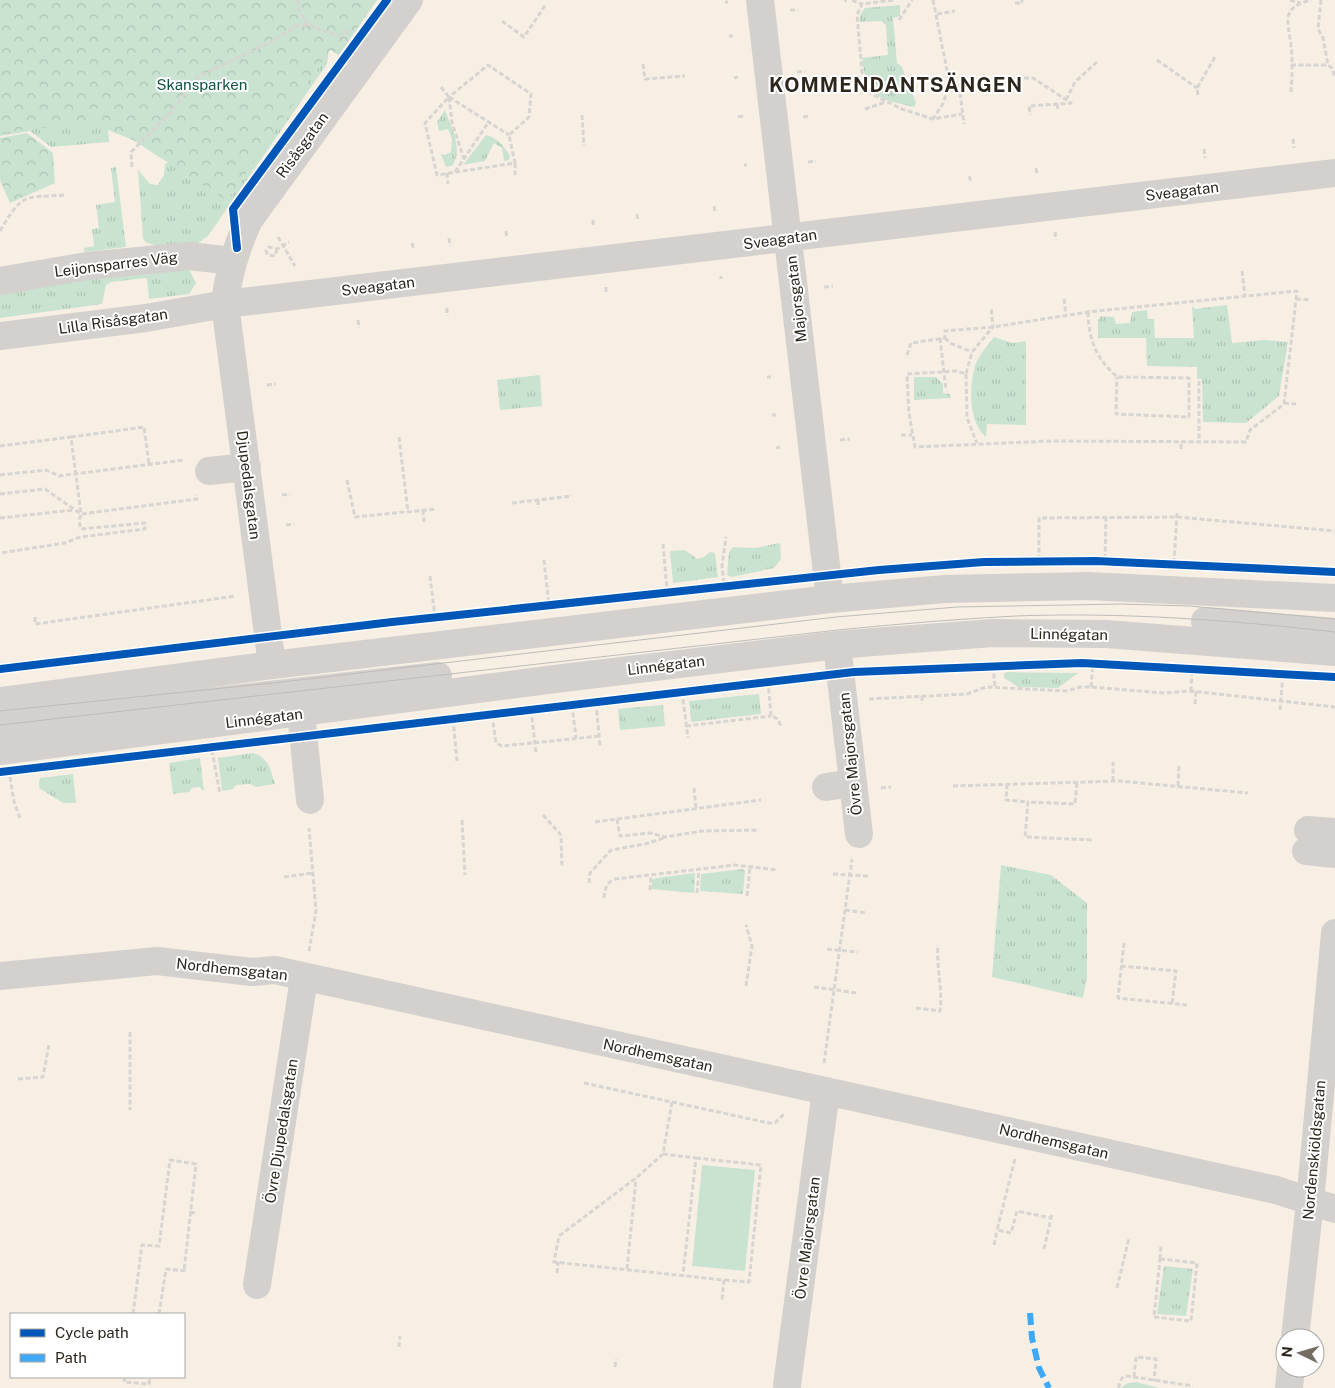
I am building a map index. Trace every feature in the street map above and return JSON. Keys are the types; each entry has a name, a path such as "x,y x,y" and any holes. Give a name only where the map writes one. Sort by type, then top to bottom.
{"street":[{"name":"Risåsgatan","path":"226,304 227,278 249,220 409,0"},
{"name":"Majorsgatan","path":"760,0 830,599"},
{"name":"Sveagatan","path":"226,304 1335,173"},
{"name":"Leijonsparres Väg","path":"0,281 87,266 189,256 233,261"},
{"name":"Lilla Risåsgatan","path":"0,336 146,318 226,304"},
{"name":"Djupedalsgatan","path":"226,304 272,665"},
{"path":"198,474 247,467"},
{"path":"0,701 272,665 830,599 946,589 1088,586 1335,598"},
{"path":"0,711 282,682 836,617 948,608 1122,604 1189,606 1335,619"},
{"path":"0,725 914,623 1018,616 1122,616 1335,632"},
{"name":"Linnégatan","path":"4,761 301,713 563,678 837,645 993,633 1106,634 1335,652"},
{"name":"Övre Majorsgatan","path":"837,645 859,834"},
{"path":"301,713 310,814"},
{"path":"826,787 853,783"},
{"path":"1335,832 1307,841 1335,854"},
{"name":"Nordenskiöldsgatan","path":"1297,1328 1323,1205 1335,933"},
{"name":"Nordhemsgatan","path":"0,976 157,961 252,972 306,965 824,1081 1276,1190 1323,1205"},
{"name":"Övre Djupedalsgatan","path":"257,1285 306,965"},
{"name":"Övre Majorsgatan","path":"787,1385 824,1081"}],"path":[{"path":"298,0 298,9 308,26"},
{"path":"852,0 861,2 893,0"},
{"path":"899,20 912,0"},
{"path":"933,0 949,80 944,102 933,119"},
{"path":"1016,3 1022,3 1022,0"},
{"path":"1290,0 1300,3"},
{"path":"1291,92 1291,44 1286,23 1292,10 1300,3 1311,0"},
{"path":"1320,0 1318,29 1323,38 1328,65 1332,68 1335,78"},
{"path":"861,2 856,18 865,83 871,94 902,109 933,119 962,114"},
{"path":"502,21 524,37 546,4"},
{"path":"790,10 798,10"},
{"path":"937,14 955,11"},
{"path":"132,166 131,152 172,111 197,77 258,48 297,26 308,26 339,36 354,27"},
{"path":"1198,95 1197,88 1215,57"},
{"path":"1157,60 1197,88"},
{"path":"1066,100 1075,82 1097,62"},
{"path":"643,64 645,79 685,76"},
{"path":"509,135 528,117 531,94 488,65 449,96 425,123 437,175 514,163"},
{"path":"1291,65 1328,65"},
{"path":"797,72 805,71"},
{"path":"1024,78 1033,78 1071,103 1073,108"},
{"path":"947,86 964,85"},
{"path":"441,87 449,96 509,135"},
{"path":"960,93 964,124"},
{"path":"449,96 452,123 464,159"},
{"path":"865,109 887,101"},
{"path":"1030,115 1029,106 1071,103"},
{"path":"1057,104 1058,109"},
{"path":"582,115 584,146"},
{"path":"802,117 810,116"},
{"path":"941,118 942,124"},
{"path":"454,172 488,123"},
{"path":"509,135 515,175"},
{"path":"1293,139 1294,148"},
{"path":"1204,149 1205,158"},
{"path":"808,162 816,161"},
{"path":"1036,168 1037,175"},
{"path":"447,173 448,184"},
{"path":"969,176 971,182"},
{"path":"0,231 15,205 26,198 65,195"},
{"path":"714,206 714,212"},
{"path":"637,214 638,221"},
{"path":"593,220 593,227"},
{"path":"506,231 507,238"},
{"path":"278,237 295,266"},
{"path":"449,238 450,246"},
{"path":"277,249 289,242"},
{"path":"412,243 414,250"},
{"path":"1242,271 1245,297"},
{"path":"824,287 833,286"},
{"path":"606,287 606,294"},
{"path":"945,338 945,331 993,327 1088,312 1297,291 1284,403"},
{"path":"1064,299 1066,316"},
{"path":"1296,299 1311,300"},
{"path":"447,308 448,316"},
{"path":"977,443 967,418 966,374 972,352 993,327 991,308"},
{"path":"1088,312 1089,335 1103,364 1117,377 1189,378 1189,417 1116,414 1117,377"},
{"path":"358,320 359,328"},
{"path":"907,355 912,343 940,338 945,338 950,343 972,352"},
{"path":"940,338 946,390"},
{"path":"966,374 957,371 906,374 912,435 915,447 977,443 1246,442 1250,430 1284,403 1296,404"},
{"path":"1198,381 1199,442"},
{"path":"267,385 276,384"},
{"path":"0,446 144,427 149,464"},
{"path":"901,435 912,435"},
{"path":"0,553 65,544 80,537 145,528 145,523 81,529 79,521 81,514 71,436"},
{"path":"399,437 408,512"},
{"path":"840,440 850,439"},
{"path":"1181,442 1181,448"},
{"path":"0,475 46,470 59,476 149,464 198,474 197,499 81,514 45,489 0,494"},
{"path":"347,480 355,517 436,509"},
{"path":"282,495 290,494"},
{"path":"512,503 572,496"},
{"path":"538,500 538,508"},
{"path":"0,518 75,510"},
{"path":"423,510 424,522"},
{"path":"1051,512 1051,518"},
{"path":"1116,512 1116,517"},
{"path":"1039,562 1039,518 1177,515 1335,530"},
{"path":"1174,564 1177,515"},
{"path":"1105,561 1106,517"},
{"path":"286,525 294,524"},
{"path":"724,587 722,566 726,537"},
{"path":"663,544 668,593"},
{"path":"544,560 549,606"},
{"path":"430,576 435,618"},
{"path":"189,596 190,602"},
{"path":"35,617 35,624 236,596"},
{"path":"109,607 111,614"},
{"path":"1091,687 1093,664"},
{"path":"993,666 995,687"},
{"path":"1190,691 1192,669"},
{"path":"1280,710 1284,673"},
{"path":"768,682 771,716"},
{"path":"867,699 967,694 986,687 1066,691 1081,687 1091,687 1164,693 1196,691 1335,707"},
{"path":"1195,704 1196,691"},
{"path":"682,692 688,738"},
{"path":"922,696 922,704"},
{"path":"596,703 600,746"},
{"path":"572,706 576,738"},
{"path":"531,710 536,752"},
{"path":"492,715 496,743 502,746 600,736"},
{"path":"686,726 771,716 778,719 781,726"},
{"path":"453,719 457,760"},
{"path":"211,746 220,794"},
{"path":"4,761 20,818"},
{"path":"1112,782 1113,762"},
{"path":"1178,786 1179,765"},
{"path":"953,786 1112,782 1248,793"},
{"path":"1007,784 1006,800 1076,804 1077,783"},
{"path":"694,788 696,809"},
{"path":"595,822 761,800"},
{"path":"1028,802 1025,836 1094,840"},
{"path":"306,965 316,911 310,814"},
{"path":"543,815 561,835 562,867"},
{"path":"617,819 620,836 650,833 665,837"},
{"path":"462,820 465,875"},
{"path":"590,883 590,873 610,850 645,844 665,837 702,831 759,830"},
{"path":"604,898 606,887 610,881 735,865 778,870"},
{"path":"747,896 750,866"},
{"path":"697,893 699,869"},
{"path":"824,1081 834,989 851,870"},
{"path":"284,877 313,873"},
{"path":"833,874 868,876"},
{"path":"650,890 651,875"},
{"path":"845,910 867,913"},
{"path":"746,925 752,946 746,986"},
{"path":"1124,943 1118,998 1187,1005"},
{"path":"916,1008 940,1011 942,998 937,972 938,945"},
{"path":"827,949 858,952"},
{"path":"1121,966 1176,972 1172,1004"},
{"path":"814,987 857,993"},
{"path":"130,1032 130,1110"},
{"path":"18,1078 43,1077 49,1045"},
{"path":"584,1083 769,1123 775,1123 784,1114"},
{"path":"663,1154 761,1164 749,1282 554,1262 559,1236 636,1178 663,1154 672,1102"},
{"path":"994,1245 1017,1151"},
{"path":"683,1275 696,1158"},
{"path":"133,1313 142,1245 159,1246 170,1160 196,1164 190,1212 186,1271 166,1269 160,1313"},
{"path":"627,1270 636,1178"},
{"path":"997,1230 1011,1233 1017,1211 1051,1216 1044,1249"},
{"path":"190,1212 196,1213"},
{"path":"1117,1288 1129,1238"},
{"path":"1160,1259 1197,1263 1191,1321 1154,1316 1161,1245"},
{"path":"557,1273 558,1262"},
{"path":"722,1300 724,1280"},
{"path":"399,1347 400,1336"},
{"path":"1134,1377 1136,1357 1156,1359 1154,1381"},
{"path":"615,1367 616,1359"},
{"path":"1118,1388 1122,1378 1127,1376 1180,1387 1193,1386"},
{"path":"125,1378 124,1382 149,1384 150,1378"}],"green space":[{"name":"Skansparken","path":"0,0 377,0 339,55 330,50 227,201 133,140 96,125 35,128 0,133"},
{"path":"900,5 900,16 893,18 897,63 902,67 916,103 914,107 876,95 867,82 862,58 888,55 886,25 881,21 860,22 860,15 865,8"},
{"path":"314,45 340,48 337,54 329,49 327,64 208,236 194,246 157,246 145,242 143,238 138,170 150,184 158,185 164,175 165,164 187,155"},
{"path":"104,74 109,142 51,147 30,131 0,136 0,98"},
{"path":"445,110 457,146 457,153 452,166 446,167 441,154 445,155 451,152 452,139 448,129 439,131 437,122"},
{"path":"27,133 53,153 55,183 10,203 0,180 0,138"},
{"path":"486,135 494,138 503,146 510,156 509,160 504,161 502,148 494,143 485,161 463,165"},
{"path":"116,167 126,247 84,252 84,248 94,246 92,229 99,228 96,205 115,202 111,168"},
{"path":"188,267 196,283 189,294 149,299 147,278 111,282 106,285 102,304 0,318 0,288"},
{"path":"1227,305 1232,343 1264,340 1288,342 1279,396 1246,423 1203,422 1202,379 1197,379 1197,367 1147,366 1146,338 1098,338 1098,320 1101,316 1114,317 1116,324 1130,323 1132,312 1147,310 1148,319 1154,319 1155,338 1194,338 1192,306 1195,309"},
{"path":"994,337 1012,343 1026,341 1026,425 987,424 986,437 980,431 973,415 971,387 977,361"},
{"path":"540,375 542,406 500,410 497,380"},
{"path":"914,377 936,377 943,384 943,393 950,394 951,398 914,400"},
{"path":"780,543 781,559 774,568 732,577 727,575 729,552 733,547 755,548"},
{"path":"685,550 697,559 704,557 710,552 715,553 718,577 673,583 670,551"},
{"path":"1004,673 1078,673 1058,688 1018,687 1004,678"},
{"path":"759,694 761,714 691,722 689,701"},
{"path":"663,705 665,726 620,730 618,709"},
{"path":"253,753 265,761 275,784 256,787 250,784 236,785 233,789 222,791 218,758"},
{"path":"200,758 204,791 199,787 192,788 189,792 173,794 169,763"},
{"path":"73,774 76,803 63,803 39,788 40,778"},
{"path":"1001,865 1051,875 1087,903 1087,976 1083,998 992,977"},
{"path":"743,869 745,871 743,894 700,891 701,874"},
{"path":"695,873 694,893 652,889 652,880 656,878"},
{"path":"702,1165 755,1170 745,1271 692,1266"},
{"path":"1164,1266 1193,1269 1186,1316 1157,1314"},
{"path":"1136,1382 1159,1388 1120,1388 1128,1383"}],"tram line":[{"path":"0,711 282,682 836,617 957,607 1122,604 1189,606 1335,619"},
{"path":"0,725 838,630 972,619 1056,615 1136,616 1256,624 1335,632"}],"marked path":[{"path":"1030,1313 1032,1338 1039,1368 1049,1388"}],"cycle path":[{"path":"237,248 233,209 387,0"},
{"path":"0,669 392,622 879,570 984,562 1096,561 1335,572"},
{"path":"0,772 854,672 1082,663 1335,677"}],"district":[{"name":"KOMMENDANTSÄNGEN","path":"896,85"}]}
